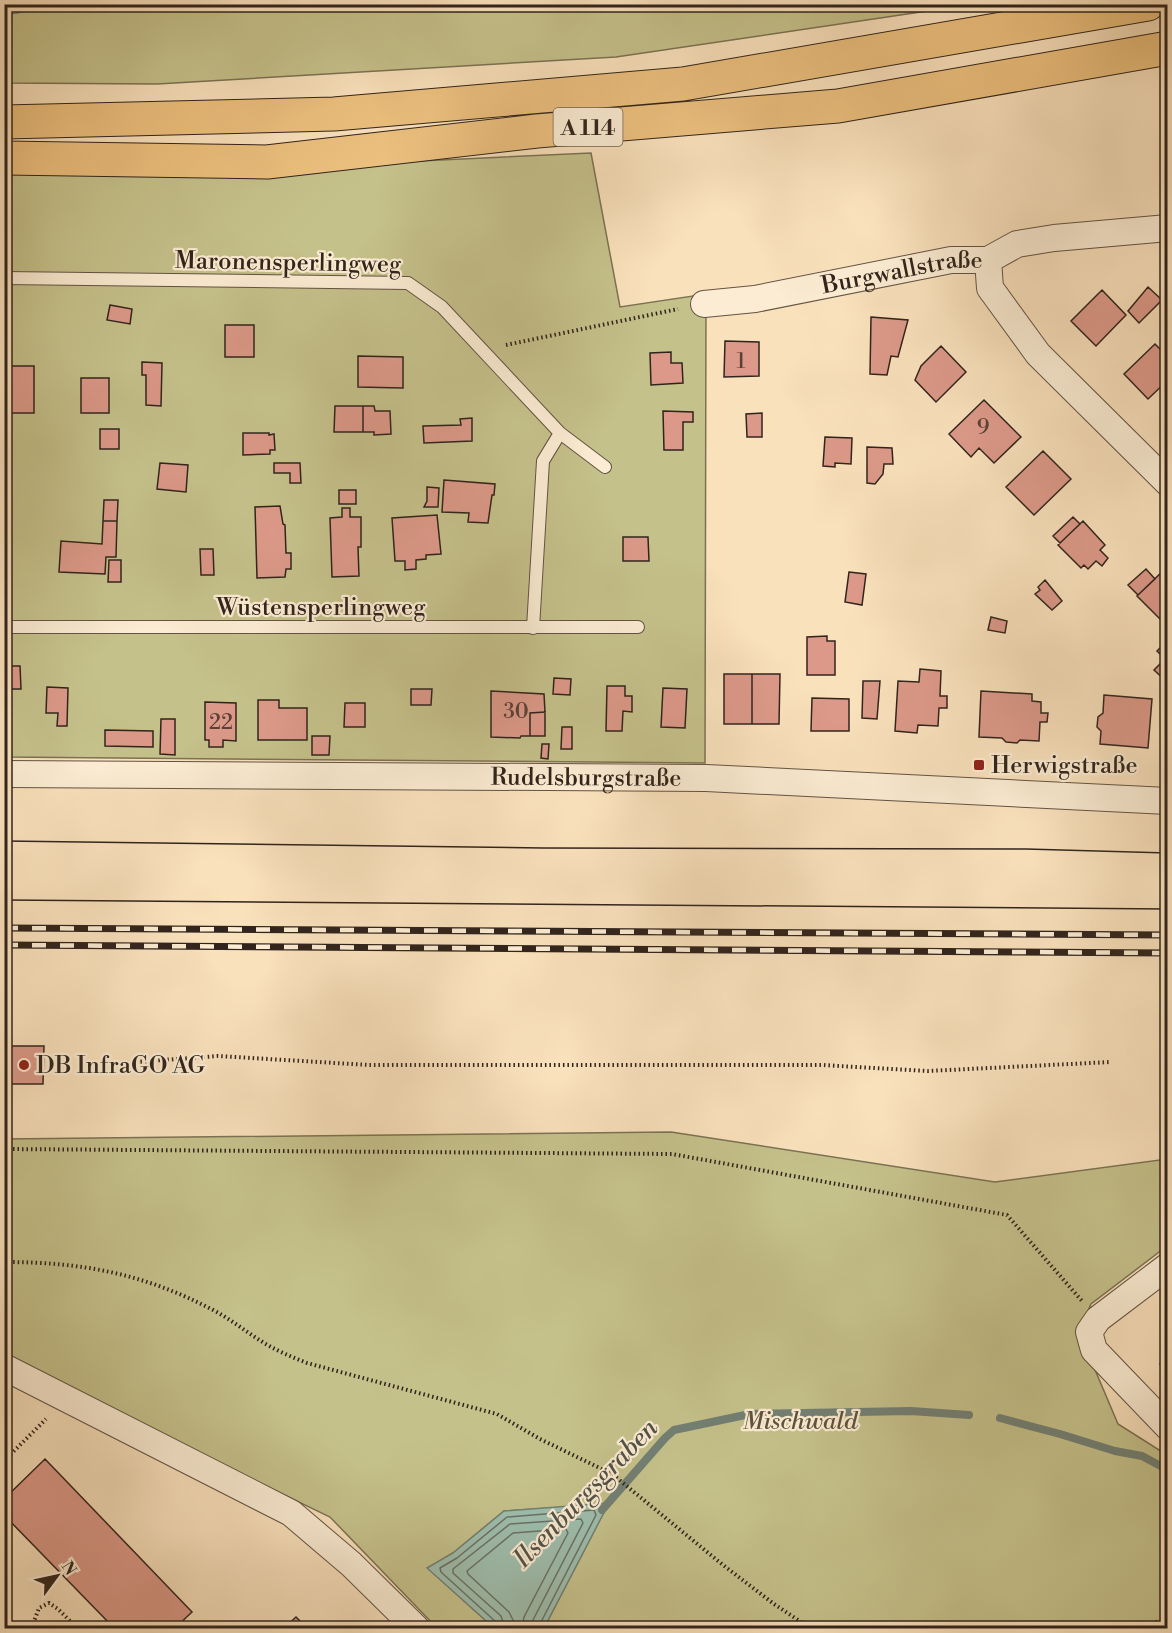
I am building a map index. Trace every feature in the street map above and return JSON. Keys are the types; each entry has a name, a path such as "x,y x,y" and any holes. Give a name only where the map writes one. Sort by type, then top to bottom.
{"highway":[{"name":"A 114","path":"4,122 334,114 683,84 1148,4"},
{"name":"A 114","path":"4,158 267,162 537,131 838,106 1167,48"}],"street":[{"name":"Burgwallstraße","path":"704,304 755,299 951,260 988,260 1017,244 1054,238 1167,228"},
{"path":"988,260 990,288 1038,354 1167,483"},
{"name":"Rudelsburgstraße","path":"4,774 706,778 1167,801"},
{"path":"1167,1266 1098,1319 1089,1332 1094,1350 1167,1427"},
{"path":"4,1367 291,1513 351,1564 416,1629"}],"lane":[{"name":"Maronensperlingweg","path":"4,278 408,283 442,308 560,433 605,467"},
{"path":"533,628 543,461 560,433"},
{"name":"Wüstensperlingweg","path":"4,627 638,627"}],"path":[{"path":"482,350 704,304"},
{"path":"109,1064 218,1056 369,1065 822,1065 928,1071 1111,1062"},
{"path":"4,1149 672,1154 1007,1215 1098,1319"},
{"path":"4,1262 49,1262 112,1271 176,1291 218,1312 277,1350 307,1363 497,1414 540,1439 612,1474 732,1571 810,1629"},
{"path":"4,1461 67,1399"},
{"path":"34,1629 33,1624 39,1608 49,1603 77,1629"},
{"path":"1138,1629 1167,1618"},
{"path":"103,1629 109,1623"}],"green space":[{"path":"64,4 968,5 616,57 157,84 5,83 4,15"},
{"path":"591,153 620,307 706,294 705,763 5,757 5,170 204,171"},
{"name":"Mischwald","path":"671,1132 995,1182 1167,1159 1167,1246 1091,1304 1079,1332 1118,1424 1167,1455 1167,1628 544,1628 608,1504 504,1511 453,1553 428,1568 494,1628 437,1628 330,1517 5,1360 4,1139"}],"water":[{"path":"5,4 64,5 5,15"},
{"path":"609,1503 544,1628 494,1628 427,1568 453,1553 504,1511"}],"building":[{"path":"1148,287 1162,300 1139,323 1128,311"},
{"path":"1102,290 1126,315 1096,346 1071,321"},
{"path":"110,305 132,309 130,324 107,320"},
{"path":"871,317 908,320 898,357 891,356 887,375 870,374"},
{"path":"225,325 254,325 254,357 225,357"},
{"path":"725,341 759,342 759,376 724,377"},
{"path":"1155,344 1168,357 1168,380 1148,399 1124,374"},
{"path":"941,346 966,372 936,402 915,380 921,366"},
{"path":"671,352 671,363 682,363 683,383 651,385 650,353"},
{"path":"358,356 403,357 403,388 358,387"},
{"path":"142,362 162,363 161,406 146,405 146,375 142,375"},
{"path":"4,366 34,366 34,413 4,413"},
{"path":"81,378 109,378 109,413 81,413"},
{"path":"984,400 1021,437 994,463 979,448 971,457 949,434"},
{"path":"335,406 363,406 363,432 334,432"},
{"path":"363,406 374,406 375,411 390,411 391,434 374,435 374,432 363,432"},
{"path":"663,411 693,412 693,422 683,422 683,450 664,450"},
{"path":"762,413 762,437 747,437 746,414"},
{"path":"472,418 472,441 424,443 423,426 461,425 460,419"},
{"path":"100,429 119,429 119,449 100,449"},
{"path":"243,433 274,434 275,450 270,450 270,454 243,455"},
{"path":"825,437 852,438 851,464 835,463 835,467 823,466"},
{"path":"867,447 892,448 893,464 884,464 883,474 875,484 867,483"},
{"path":"1043,451 1071,479 1034,515 1006,487"},
{"path":"160,463 188,465 186,492 157,489"},
{"path":"274,463 300,463 301,483 290,483 290,473 274,473"},
{"path":"444,480 495,484 488,523 468,522 469,513 442,512"},
{"path":"427,487 439,488 438,507 424,507 427,501"},
{"path":"339,490 356,490 356,504 339,504"},
{"path":"104,500 118,500 117,521 103,521"},
{"path":"280,506 285,525 286,553 291,553 291,569 286,569 285,577 257,578 255,507"},
{"path":"342,508 350,508 350,517 361,517 361,547 358,547 359,576 332,577 330,518 342,517"},
{"path":"437,515 441,554 426,555 426,559 416,560 416,569 405,570 405,561 395,561 392,518"},
{"path":"1073,517 1080,524 1060,543 1053,536"},
{"path":"103,521 117,521 116,557 106,557 105,574 59,572 61,541 102,544"},
{"path":"1083,521 1105,545 1100,550 1108,558 1102,566 1096,561 1088,569 1084,565 1081,568 1058,545"},
{"path":"623,537 648,537 649,561 623,561"},
{"path":"200,549 213,549 214,575 201,575"},
{"path":"109,560 121,560 121,582 108,582"},
{"path":"1146,569 1155,579 1138,595 1128,585"},
{"path":"1164,570 1168,573 1168,613 1161,620 1137,596"},
{"path":"849,572 866,574 862,605 845,602"},
{"path":"1045,580 1062,601 1052,610 1035,594"},
{"path":"991,617 1007,621 1005,633 988,630"},
{"path":"827,636 827,641 835,641 835,675 807,675 807,637"},
{"path":"1168,640 1168,683 1154,670 1165,659 1157,651"},
{"path":"9,666 20,666 21,689 10,689"},
{"path":"920,669 941,671 940,696 947,696 947,708 939,708 938,726 918,725 917,733 895,731 898,681 919,682"},
{"path":"724,674 752,674 752,724 724,724"},
{"path":"752,674 780,674 779,724 752,724"},
{"path":"554,678 571,679 570,695 553,694"},
{"path":"863,681 880,681 877,719 862,718"},
{"path":"607,686 625,686 625,696 632,696 632,712 623,711 622,731 606,731"},
{"path":"47,687 68,688 67,726 57,726 58,713 46,713"},
{"path":"663,688 687,689 685,728 661,727"},
{"path":"411,689 432,689 431,705 411,705"},
{"path":"491,691 544,694 545,712 530,713 530,736 491,737"},
{"path":"981,691 1032,694 1032,701 1041,702 1041,713 1048,713 1047,722 1040,722 1039,741 1020,740 1017,743 1006,742 1002,738 979,737"},
{"path":"1104,695 1152,699 1148,748 1100,744 1101,731 1097,727 1098,717 1103,713"},
{"path":"812,698 849,699 849,731 811,731"},
{"path":"258,700 279,700 279,708 307,708 307,740 258,740"},
{"path":"205,702 236,703 236,741 223,740 223,747 209,747 209,740 205,740"},
{"path":"345,703 365,703 365,727 344,727"},
{"path":"545,712 545,736 530,736 530,713"},
{"path":"161,719 175,719 175,755 160,754"},
{"path":"562,727 572,727 572,749 561,749"},
{"path":"105,730 153,731 153,747 105,746"},
{"path":"312,736 330,736 329,755 312,755"},
{"path":"542,744 549,744 548,759 541,758"},
{"name":"DB InfraGO AG","path":"4,1046 44,1046 43,1084 4,1084"},
{"path":"1168,1358 1168,1374 1160,1364"},
{"path":"45,1459 192,1612 175,1628 114,1628 4,1515 4,1499"},
{"path":"296,1617 307,1628 284,1628"}],"waterway":[{"name":"Ilsenburgsgraben","path":"602,1510 674,1430 750,1414 911,1411 969,1415"},
{"name":"Ilsenburgsgraben","path":"1000,1418 1115,1451 1142,1456 1168,1470"}],"tram line":[{"path":"4,841 543,848 1026,849 1168,853"},
{"path":"4,900 1168,909"}],"railway":[{"path":"4,928 1168,935"},
{"path":"4,945 1168,953"}],"place":[{"name":"Herwigstraße","path":"979,765"},
{"name":"DB InfraGO AG","path":"24,1065"}]}
